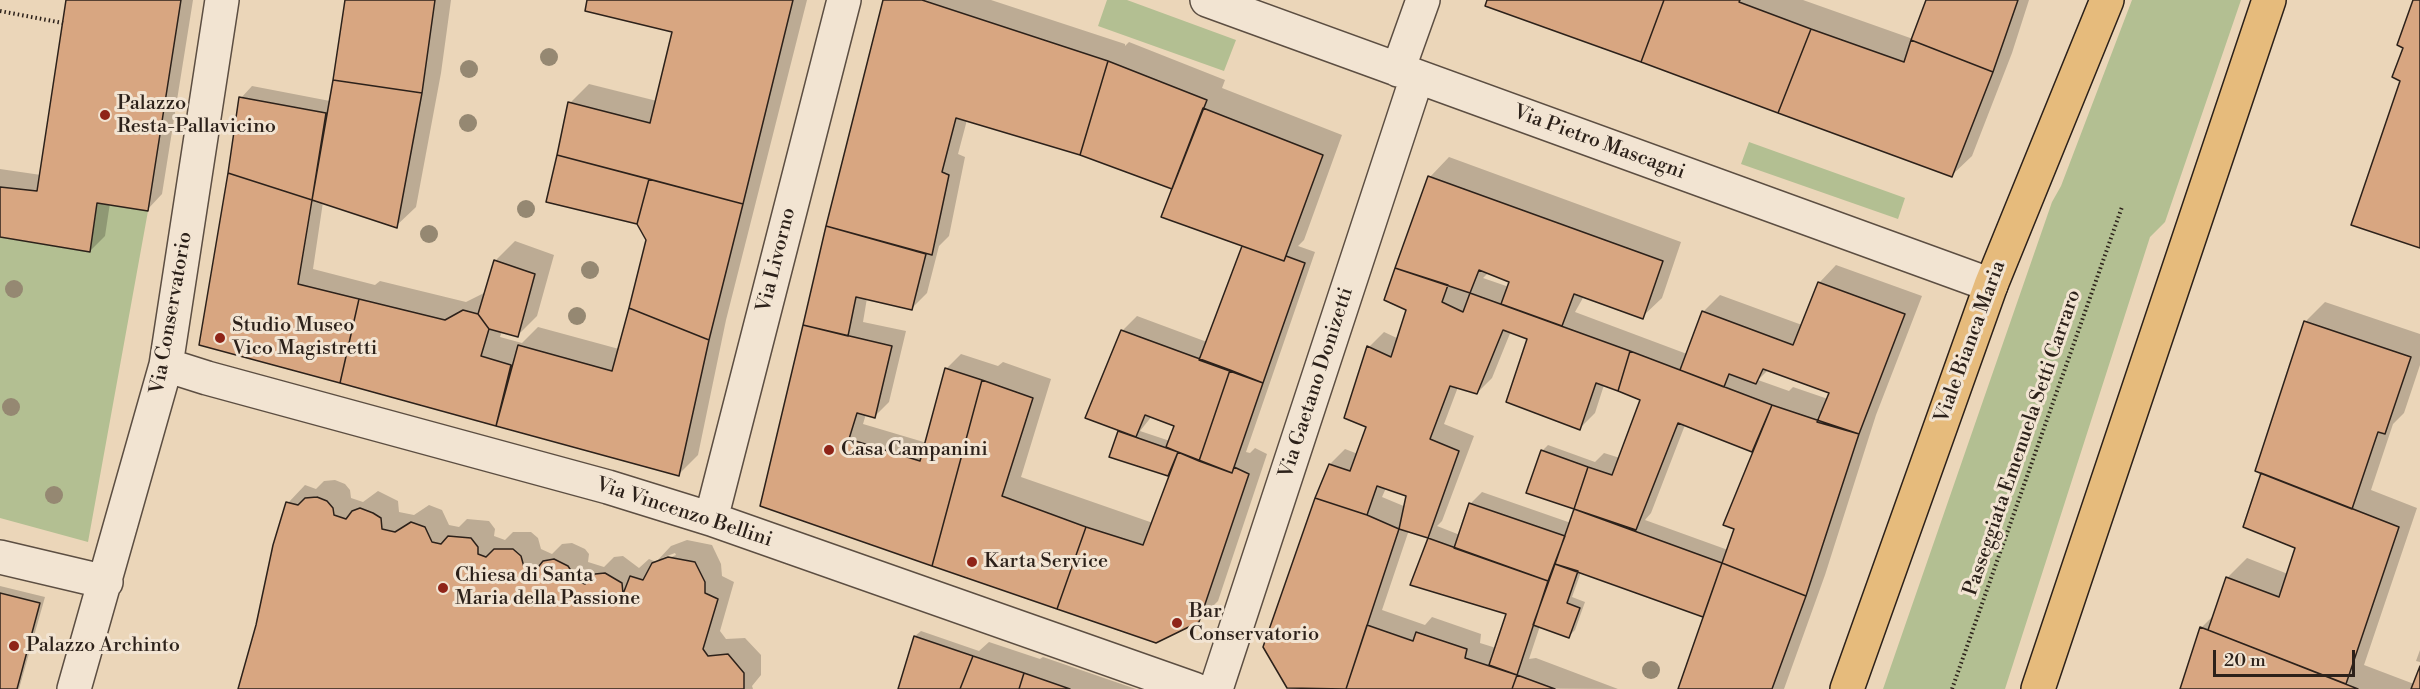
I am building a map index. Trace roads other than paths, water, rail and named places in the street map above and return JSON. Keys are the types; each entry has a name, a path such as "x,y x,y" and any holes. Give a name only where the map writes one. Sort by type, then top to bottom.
{"main road":[{"name":"Viale Bianca Maria","path":"1847,689 1991,285 2107,0"},
{"path":"2038,689 2269,0"}],"street":[{"name":"Via Conservatorio","path":"74,689 166,365 222,0"},
{"name":"Via Livorno","path":"711,519 844,0"},
{"name":"Via Pietro Mascagni","path":"1206,0 1991,285"},
{"name":"Via Gaetano Donizetti","path":"1216,689 1408,73 1423,0"},
{"name":"Via Vincenzo Bellini","path":"166,365 608,487 711,519 1194,689"},
{"path":"0,557 106,582"}],"place":[{"name":"Palazzo Resta-Pallavicino","path":"105,115"},
{"name":"Studio Museo Vico Magistretti","path":"220,338"},
{"name":"Casa Campanini","path":"829,450"},
{"name":"Karta Service","path":"972,562"},
{"name":"Chiesa di Santa Maria della Passione","path":"443,588"},
{"name":"Bar Conservatorio","path":"1177,623"},
{"name":"Palazzo Archinto","path":"14,646"}]}
